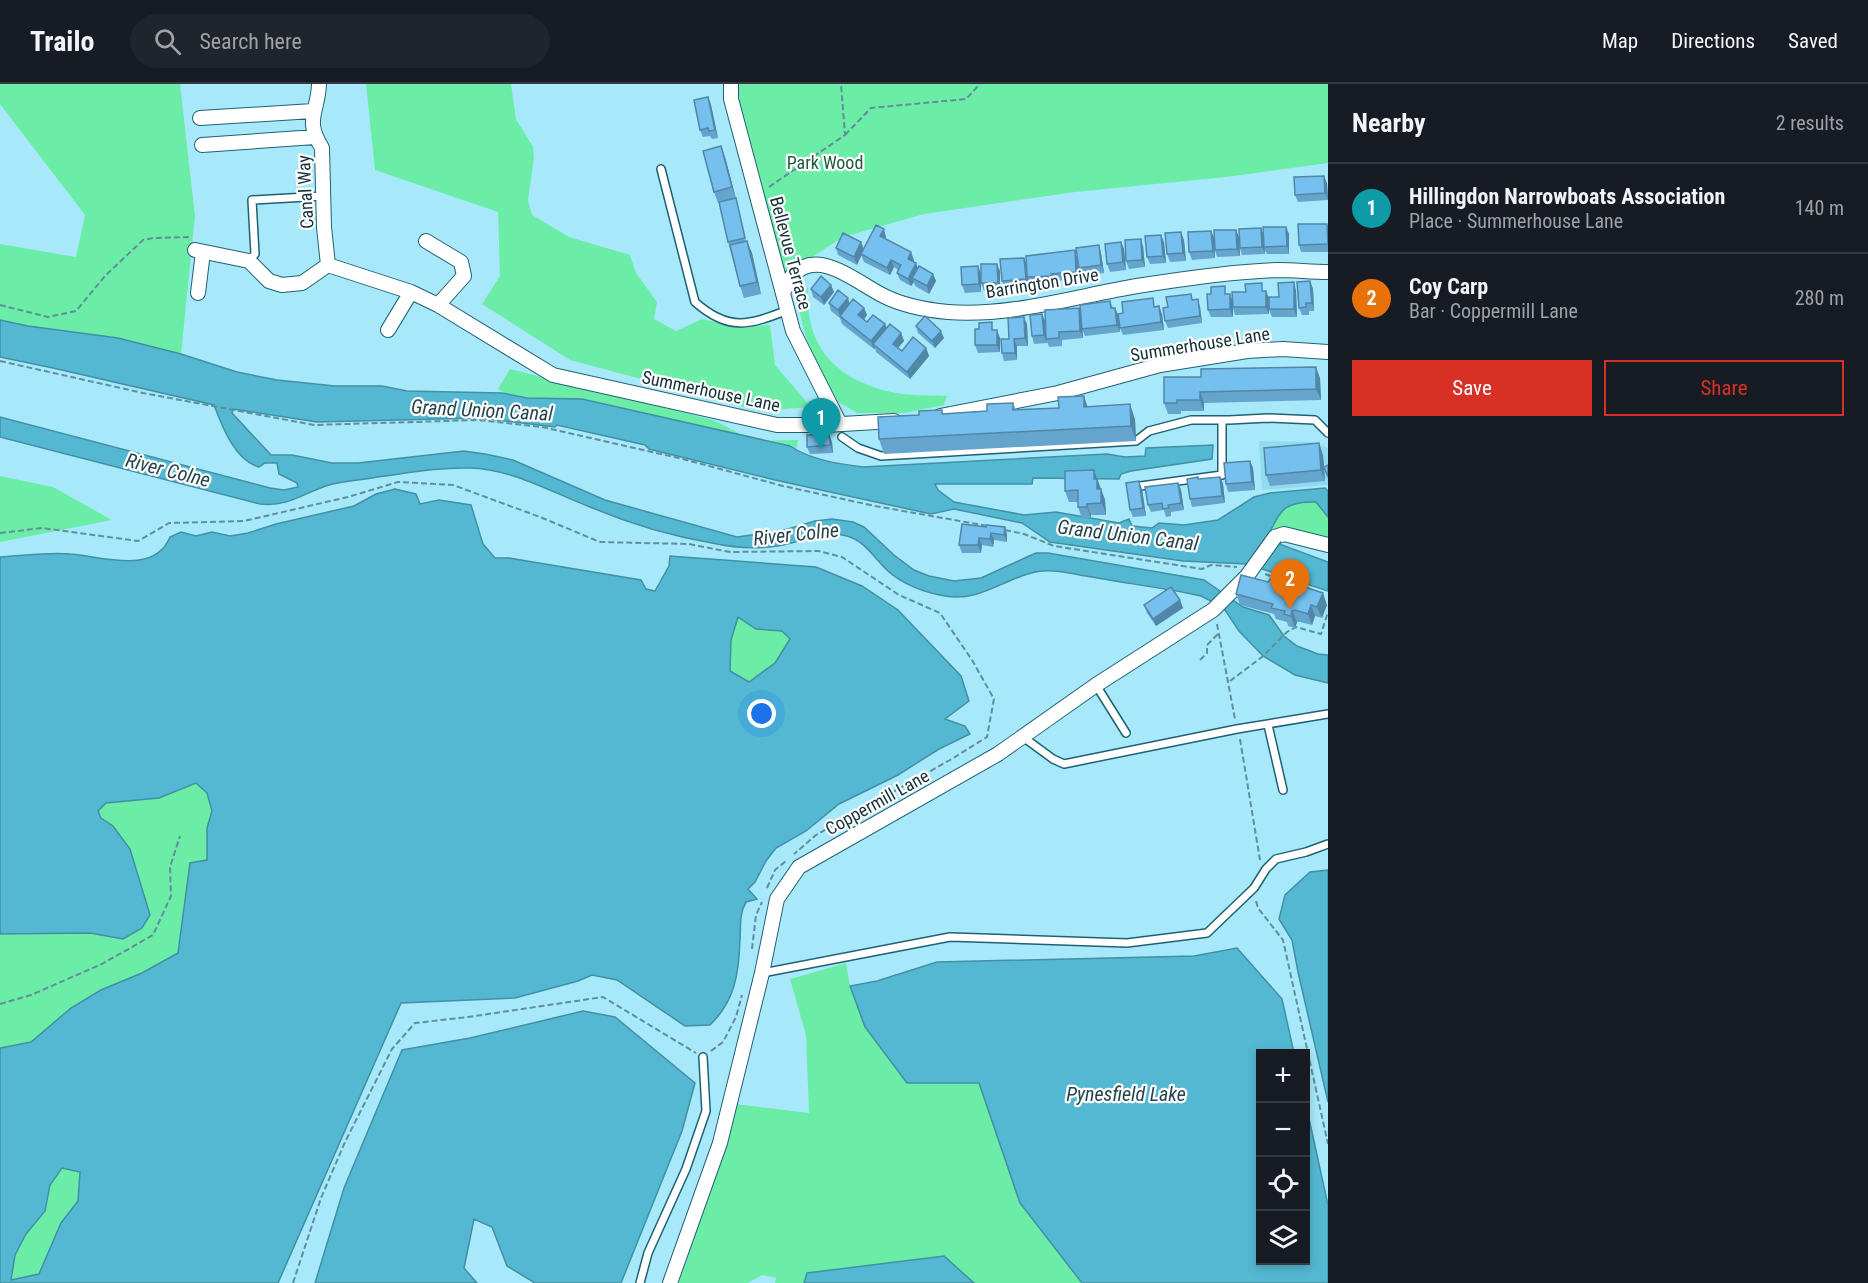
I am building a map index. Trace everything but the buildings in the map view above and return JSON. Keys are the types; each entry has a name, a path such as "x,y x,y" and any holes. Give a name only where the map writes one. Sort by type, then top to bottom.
{"street":[{"name":"Canal Way","path":"319,84 312,124 315,137 322,148 324,226 328,265"},
{"name":"Bellevue Terrace","path":"730,84 731,99 793,331 841,430"},
{"path":"200,118 313,111"},
{"path":"202,145 315,137"},
{"path":"426,241 460,262 464,276 438,305"},
{"path":"198,293 199,251 249,261 269,281 282,285 302,283 328,265"},
{"name":"Barrington Drive","path":"784,291 793,274 809,265 821,264 854,279 883,296 911,306 949,312 985,312 1139,286 1235,274 1277,270 1328,272"},
{"name":"Summerhouse Lane","path":"328,265 411,292 438,305 553,375 777,424 841,430 906,420"},
{"path":"388,330 411,292"},
{"name":"Summerhouse Lane","path":"926,419 1058,393 1160,365 1247,351 1283,349 1328,352"},
{"name":"Coppermill Lane","path":"670,1283 720,1143 762,973 777,899 799,867 998,754 1096,685 1216,607 1232,591 1243,572 1275,537 1284,534 1328,545"}],"lane":[{"path":"661,169 695,302 710,316 738,323 759,322 788,310"},
{"path":"249,261 255,254 252,201 324,196"},
{"path":"841,430 858,448 881,456 1136,441 1149,430 1191,420 1268,417 1315,420 1328,433"},
{"path":"1131,488 1222,475 1222,420"},
{"path":"1096,685 1126,733"},
{"path":"1023,737 1053,759 1064,764 1237,729 1328,714"},
{"path":"1268,725 1283,790"},
{"path":"762,973 950,937 1127,943 1207,933 1254,888 1266,869 1276,859 1328,844"},
{"path":"640,1283 648,1253 686,1169 706,1110 703,1057"}],"path":[{"path":"841,84 845,135"},
{"path":"757,195 845,135 871,108 966,99 981,84"},
{"path":"0,305 48,317 76,311 105,276 143,240 188,237 199,251"},
{"path":"0,361 211,407 314,425 462,420 542,427 683,459 783,486 990,527"},
{"path":"0,532 42,528 138,541 169,523 244,521 348,497 398,482 453,485 600,542 689,544 730,552 818,551 842,557 899,595 940,613 972,660 994,699 987,737 816,835 775,870 767,888"},
{"path":"998,528 1024,534 1054,546 1202,569 1211,565 1243,572"},
{"path":"1263,573 1301,586"},
{"path":"1286,585 1293,583"},
{"path":"1229,682 1262,657 1287,632 1296,627 1321,634 1328,612"},
{"path":"1200,660 1208,653 1206,645 1219,633"},
{"path":"0,1004 31,995 102,964 153,935 171,896 170,867 180,836"},
{"path":"752,951 756,915 764,897"},
{"path":"293,1283 321,1198 345,1142 392,1049 415,1023 603,997 703,1057 723,1042 742,995"}],"shaded area":[{"path":"1259,441 1313,442 1328,448 1328,485 1262,490"}],"green space":[{"path":"0,84 180,84 195,216 181,354 118,338 0,320 0,244 76,257 85,215 0,104"},
{"path":"366,84 511,84 516,119 533,147 534,158 528,200 532,215 569,237 630,255 636,273 657,302 654,319 676,331 702,319 737,327 770,325 775,365 811,407 760,411 570,360 482,304 500,276 498,212 375,170"},
{"name":"Park Wood","path":"723,84 1328,84 1328,163 1226,177 1075,192 924,214 843,237 778,279"},
{"path":"808,287 808,309 812,328 828,358 841,370 875,388 896,393 947,396 944,405 905,413 857,413 834,399 808,345 802,322 798,304 802,292"},
{"path":"510,369 713,420 754,441 798,440 796,450 743,457 532,408 498,389"},
{"path":"0,476 53,487 112,520 0,542"},
{"path":"1303,501 1316,502 1328,517 1328,540 1284,529 1271,531 1282,511"},
{"path":"738,616 756,629 782,631 790,639 775,663 749,683 730,672 731,640"},
{"path":"197,783 207,793 212,811 207,828 207,860 190,864 178,953 142,973 101,990 71,1008 31,1042 0,1048 0,934 90,933 123,939 150,915 113,826 101,818 97,811 106,803 159,798"},
{"path":"846,963 850,986 865,1027 979,1083 1020,1203 1082,1283 974,1283 944,1256 807,1273 804,1283 775,1283 776,1278 762,1275 748,1283 679,1283 735,1104 809,1113 806,1035 790,979"},
{"path":"63,1168 80,1172 78,1201 61,1223 39,1274 10,1281 15,1255 26,1234 45,1211 50,1185"}],"water":[{"path":"0,320 118,338 181,354 237,372 277,380 335,386 382,386 407,391 502,393 527,398 582,399 790,446 816,458 863,467 1107,454 1125,457 1145,456 1146,448 1213,445 1212,459 1131,471 1121,474 1119,479 1033,478 1032,484 935,484 938,490 954,502 1024,515 1056,512 1119,523 1129,519 1132,526 1152,528 1159,523 1184,525 1218,520 1254,497 1270,493 1325,488 1328,491 1328,517 1316,502 1289,506 1279,515 1266,539 1328,562 1328,591 1247,564 1183,561 1050,542 1022,523 954,509 931,514 775,480 649,449 645,445 557,425 555,427 480,418 317,422 233,409 232,413 271,455 292,455 332,463 358,463 464,451 485,454 513,460 605,500 737,537 781,531 815,521 832,519 853,522 864,527 914,570 929,576 954,581 981,578 1036,553 1048,553 1204,580 1243,607 1269,615 1284,636 1297,646 1318,654 1328,655 1328,683 1295,675 1263,656 1239,631 1223,607 1201,596 1187,593 1048,571 1031,573 971,595 945,596 930,593 899,580 864,546 847,536 837,534 818,536 763,548 741,547 681,537 634,524 531,482 486,469 435,469 347,482 329,485 288,501 260,504 0,437 0,417 270,488 284,490 298,487 297,483 279,474 277,463 265,463 259,467 243,458 230,442 214,405 0,357"},
{"path":"395,489 416,494 420,504 439,500 471,505 483,544 495,558 509,558 641,580 646,589 655,591 669,566 670,556 816,567 862,586 898,610 961,676 969,701 945,719 965,726 970,734 939,749 898,775 839,804 806,831 776,848 755,882 748,889 757,899 746,902 742,911 737,975 734,986 725,1006 710,1025 685,1026 617,980 592,975 515,998 401,1003 278,1283 0,1283 0,1048 31,1042 71,1008 101,990 142,973 178,953 190,863 207,860 207,828 212,811 207,793 196,783 159,798 106,803 98,811 101,818 113,826 130,849 150,915 142,928 123,939 90,933 0,934 0,557 61,554 111,560 140,560 152,556 162,549 170,537 181,532 196,536 212,532 230,536 248,533 276,524 354,506 376,494","holes":["738,617 756,629 782,631 790,639 775,663 749,682 730,671 731,640","62,1168 80,1172 78,1201 61,1223 39,1274 11,1280 15,1255 26,1234 45,1211 50,1185"]},
{"path":"1328,870 1328,1102 1292,940 1279,919 1285,895 1310,872"},
{"name":"Pynesfield Lake","path":"1237,948 1282,999 1293,1049 1256,1049 1256,1265 1310,1265 1310,1123 1328,1205 1328,1283 1082,1283 1020,1203 979,1083 907,1083 865,1027 850,986 877,981 937,962 1194,956"},
{"path":"583,1011 615,1017 695,1083 682,1131 621,1283 535,1283 507,1266 492,1227 474,1219 464,1268 477,1283 315,1283 344,1188 402,1050 470,1038"},
{"path":"944,1256 974,1283 804,1283 807,1273"}],"place":[{"name":"Hillingdon Narrowboats Association","path":"821,448"},
{"name":"Coy Carp","path":"1290,609"}],"water label":[{"name":"Grand Union Canal","path":"482,410"},
{"name":"River Colne","path":"168,470"},
{"name":"River Colne","path":"796,534"},
{"name":"Grand Union Canal","path":"1128,535"}]}
